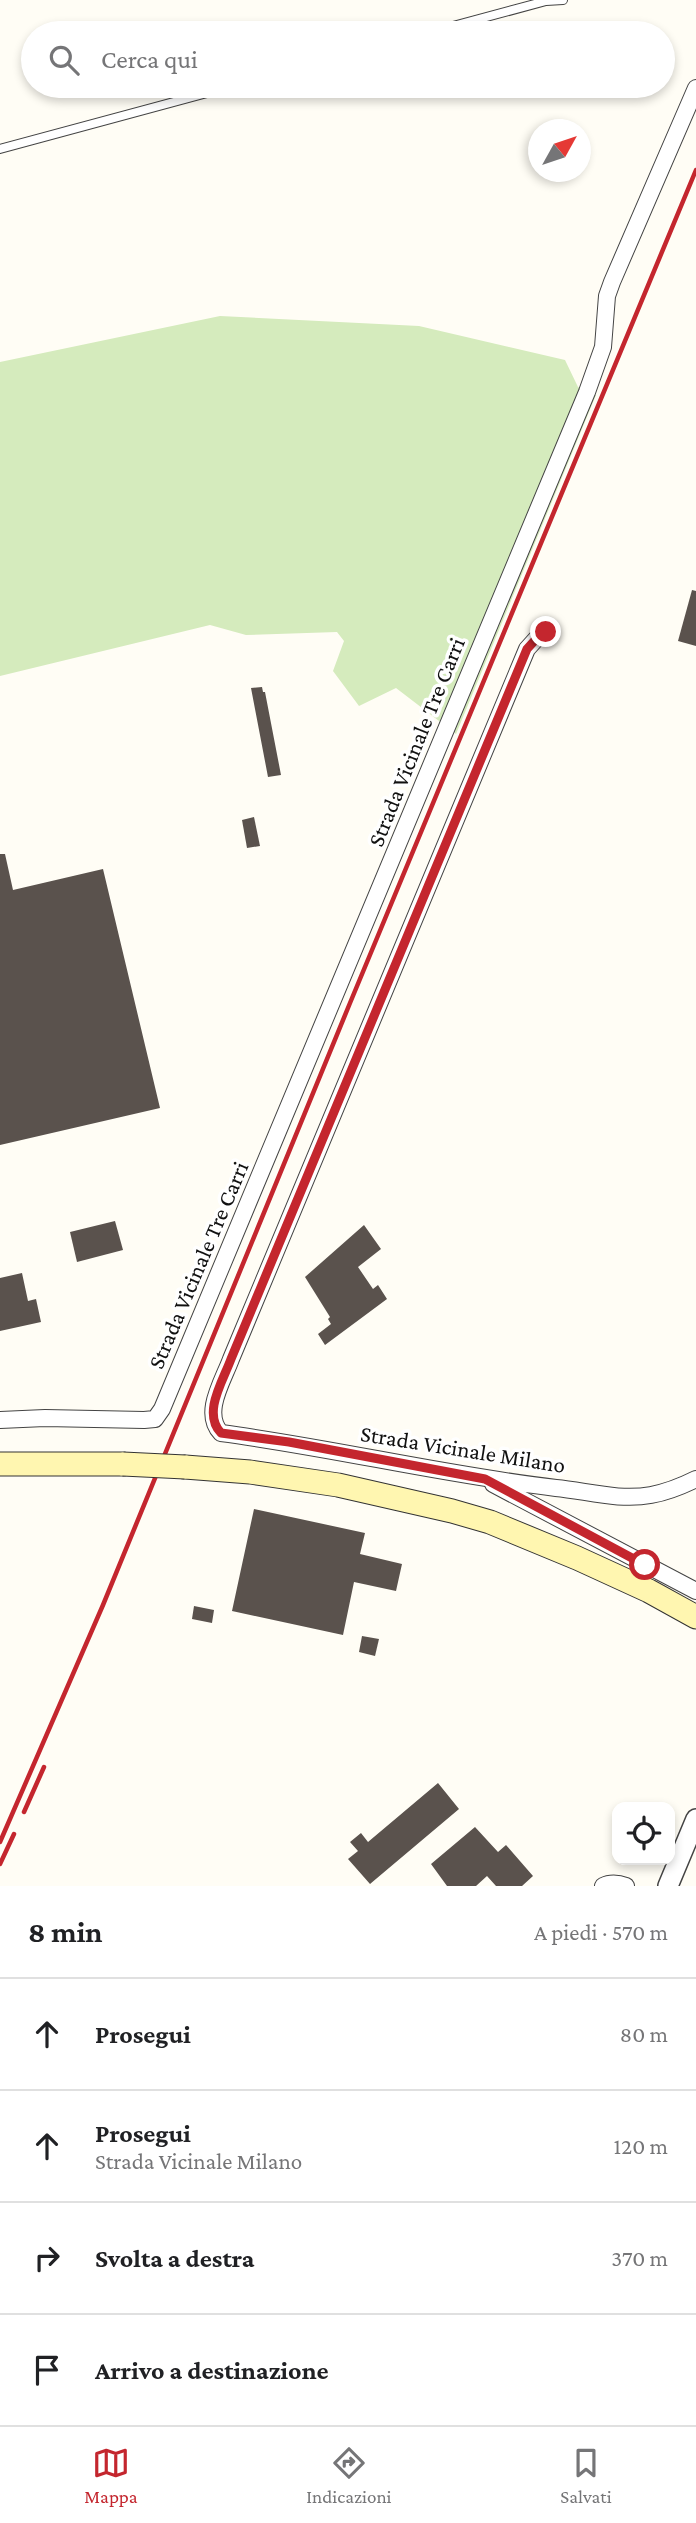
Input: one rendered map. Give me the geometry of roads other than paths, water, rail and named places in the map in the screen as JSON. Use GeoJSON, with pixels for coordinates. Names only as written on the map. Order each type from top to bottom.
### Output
{"type":"FeatureCollection","features":[{"type":"Feature","properties":{"kind":"main road"},"geometry":{"type":"LineString","coordinates":[[0,1464],[122,1464],[250,1472],[403,1498],[491,1522],[616,1576],[696,1617]]}},
{"type":"Feature","properties":{"kind":"main road"},"geometry":{"type":"LineString","coordinates":[[491,1522],[514,1523],[550,1534],[695,1593]]}},
{"type":"Feature","properties":{"kind":"street","name":"Strada Vicinale Tre Carri"},"geometry":{"type":"LineString","coordinates":[[0,1420],[144,1420],[155,1419],[162,1409],[587,392],[603,346],[607,296],[612,282],[696,89]]}},
{"type":"Feature","properties":{"kind":"street","name":"Strada Vicinale Milano"},"geometry":{"type":"LineString","coordinates":[[546,632],[527,649],[222,1382],[212,1418],[221,1433],[289,1442],[485,1479],[622,1497],[650,1496],[696,1479]]}},
{"type":"Feature","properties":{"kind":"street"},"geometry":{"type":"LineString","coordinates":[[485,1479],[695,1593]]}},
{"type":"Feature","properties":{"kind":"street"},"geometry":{"type":"LineString","coordinates":[[668,1886],[696,1819]]}},
{"type":"Feature","properties":{"kind":"street"},"geometry":{"type":"LineString","coordinates":[[681,1853],[696,1837]]}},
{"type":"Feature","properties":{"kind":"street"},"geometry":{"type":"LineString","coordinates":[[604,1886],[608,1883],[619,1883],[625,1886]]}},
{"type":"Feature","properties":{"kind":"lane"},"geometry":{"type":"LineString","coordinates":[[472,21],[546,1],[563,0]]}},
{"type":"Feature","properties":{"kind":"lane"},"geometry":{"type":"LineString","coordinates":[[0,149],[189,98]]}},
{"type":"Feature","properties":{"kind":"railway"},"geometry":{"type":"LineString","coordinates":[[0,1842],[103,1605],[696,170]]}},
{"type":"Feature","properties":{"kind":"railway"},"geometry":{"type":"LineString","coordinates":[[24,1812],[44,1767]]}},
{"type":"Feature","properties":{"kind":"railway"},"geometry":{"type":"LineString","coordinates":[[0,1864],[14,1834]]}}]}
